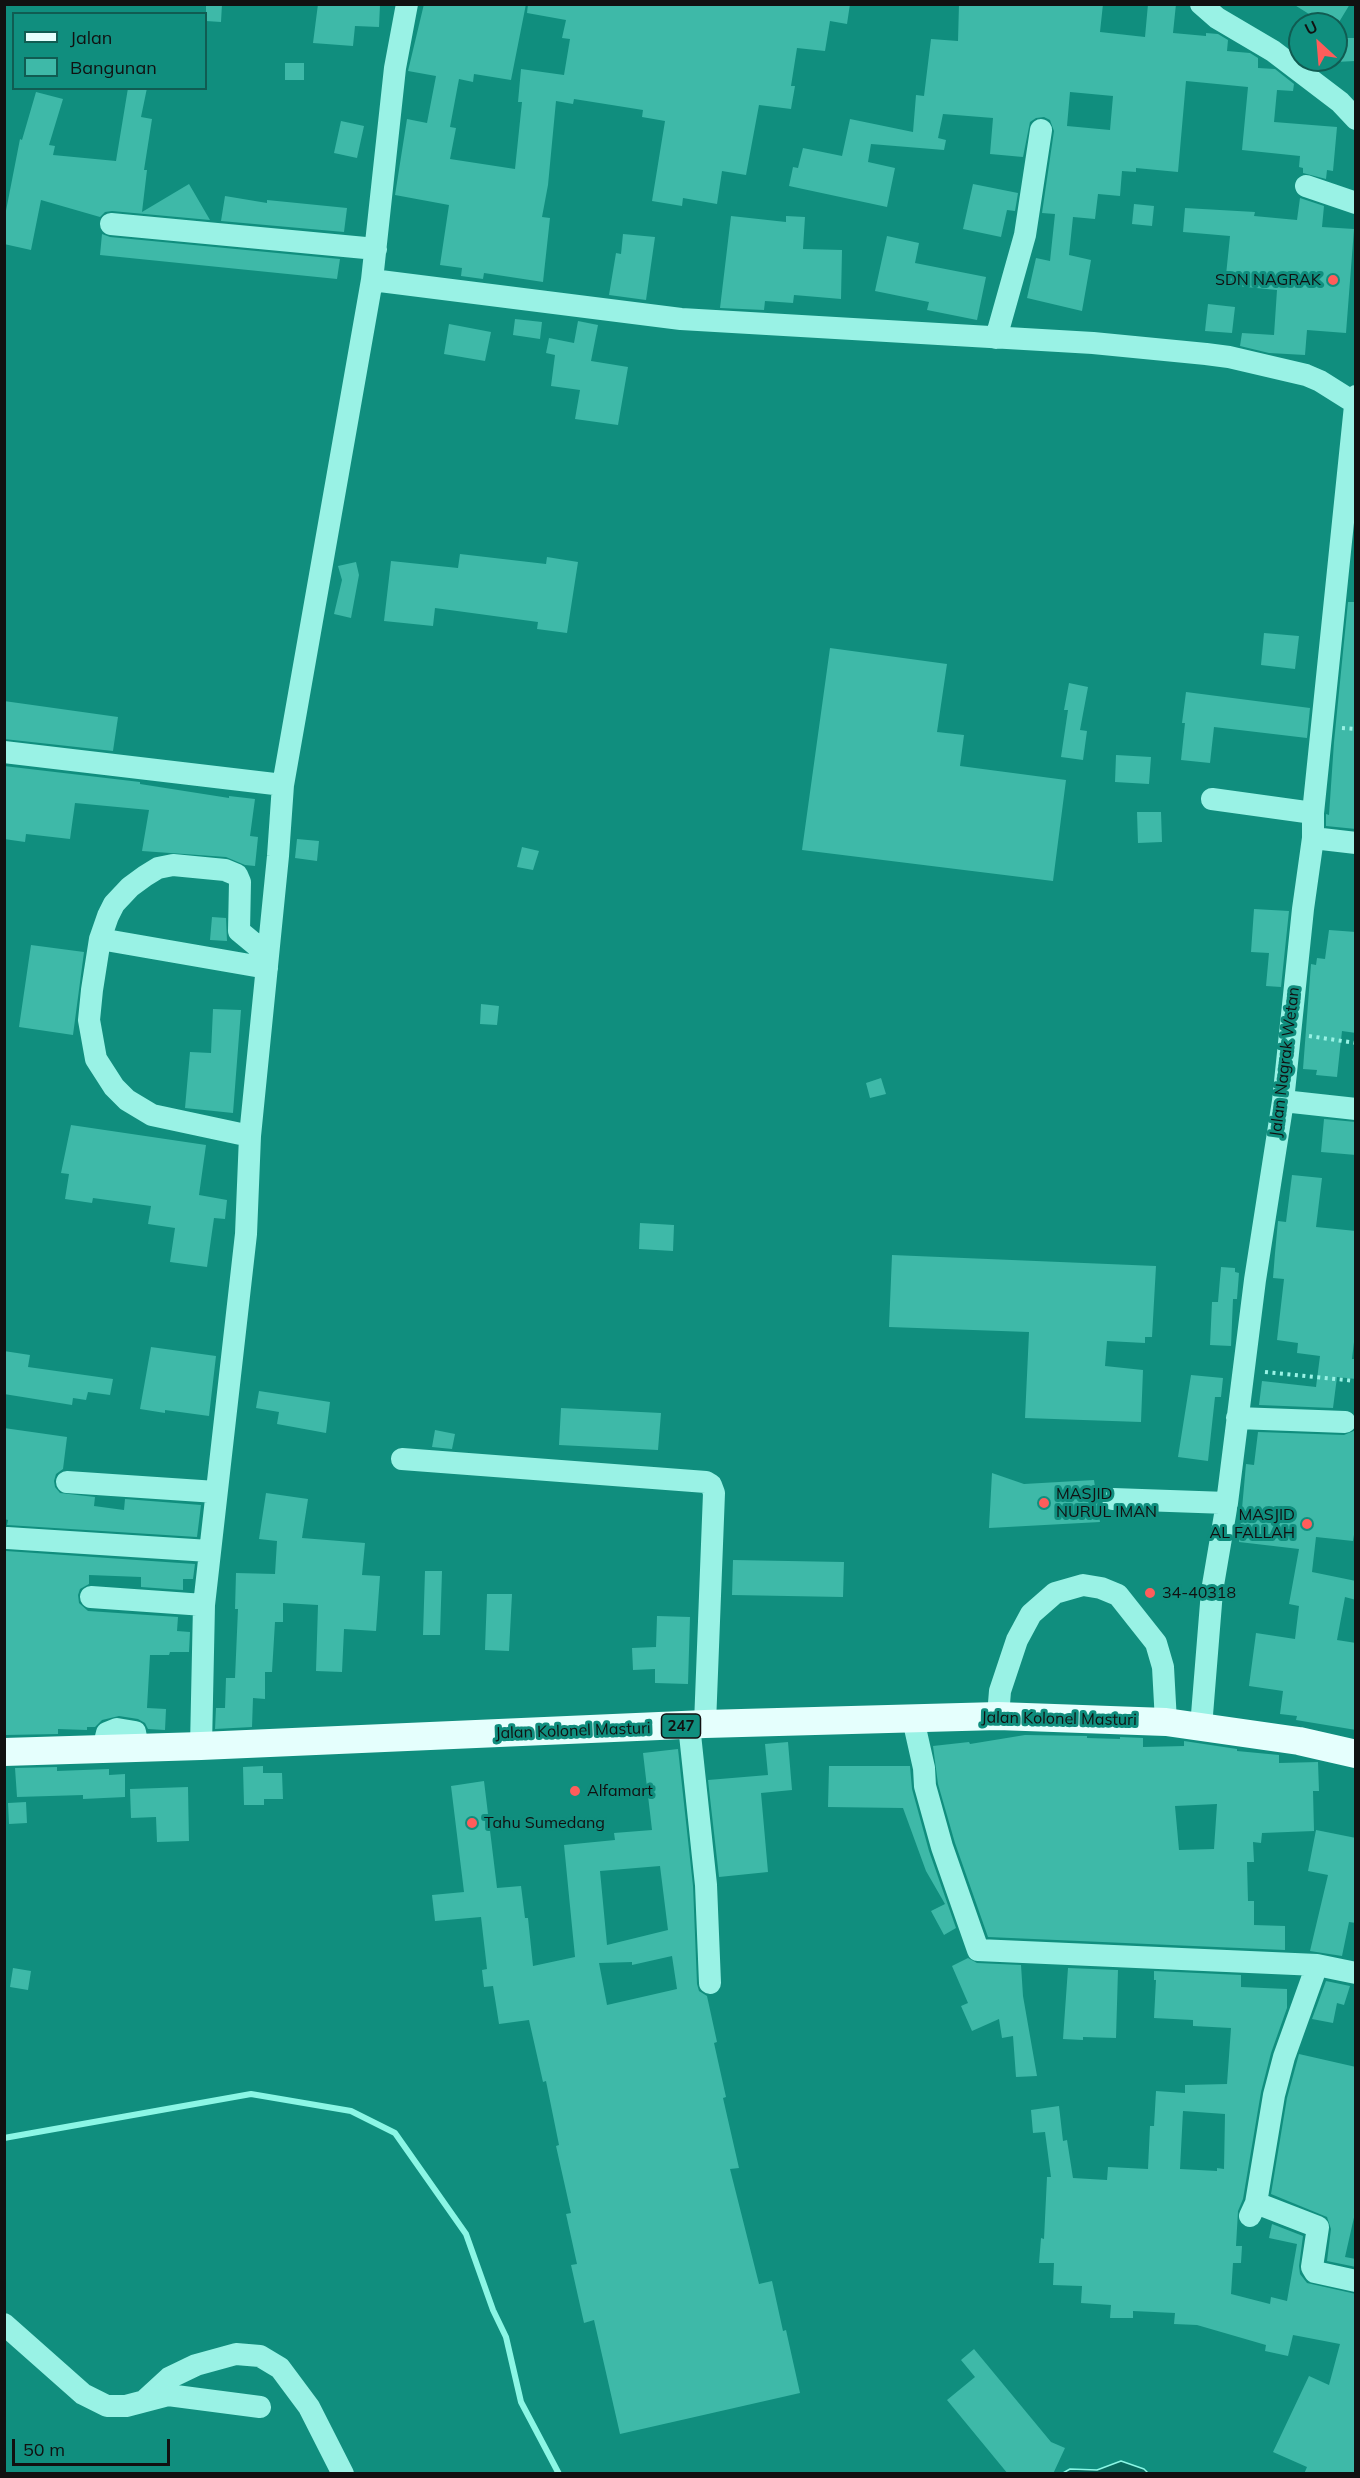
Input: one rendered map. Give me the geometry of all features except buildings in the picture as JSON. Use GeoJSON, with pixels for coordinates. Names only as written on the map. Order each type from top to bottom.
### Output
{"type":"FeatureCollection","features":[{"type":"Feature","properties":{"kind":"main road","name":"Jalan Kolonel Masturi"},"geometry":{"type":"LineString","coordinates":[[4,1752],[201,1746],[697,1724],[998,1716],[1166,1722],[1299,1741],[1356,1754]]}},
{"type":"Feature","properties":{"kind":"street"},"geometry":{"type":"LineString","coordinates":[[201,1746],[204,1605],[246,1234],[250,1136],[283,784],[372,280],[395,68],[407,4]]}},
{"type":"Feature","properties":{"kind":"street"},"geometry":{"type":"LineString","coordinates":[[1201,4],[1217,18],[1273,51],[1340,102],[1356,119]]}},
{"type":"Feature","properties":{"kind":"street"},"geometry":{"type":"LineString","coordinates":[[996,338],[1025,235],[1041,129]]}},
{"type":"Feature","properties":{"kind":"street"},"geometry":{"type":"LineString","coordinates":[[1306,186],[1356,203]]}},
{"type":"Feature","properties":{"kind":"street"},"geometry":{"type":"LineString","coordinates":[[111,224],[376,249]]}},
{"type":"Feature","properties":{"kind":"street"},"geometry":{"type":"LineString","coordinates":[[372,280],[681,319],[808,327],[888,329],[1093,343],[1229,357],[1306,375],[1355,400]]}},
{"type":"Feature","properties":{"kind":"street","name":"Jalan Nagrak Wetan"},"geometry":{"type":"LineString","coordinates":[[1201,1727],[1212,1591],[1227,1503],[1243,1369],[1279,1121],[1284,1101],[1303,909],[1313,838],[1313,813],[1355,400]]}},
{"type":"Feature","properties":{"kind":"street"},"geometry":{"type":"LineString","coordinates":[[4,752],[283,784]]}},
{"type":"Feature","properties":{"kind":"street"},"geometry":{"type":"LineString","coordinates":[[1212,799],[1313,813]]}},
{"type":"Feature","properties":{"kind":"street"},"geometry":{"type":"LineString","coordinates":[[1313,838],[1356,843]]}},
{"type":"Feature","properties":{"kind":"street"},"geometry":{"type":"LineString","coordinates":[[250,1136],[152,1115],[137,1108],[114,1087],[96,1059],[89,1020],[100,939],[108,916],[130,887],[158,868],[173,865],[225,870],[237,875],[240,882],[239,931],[268,962]]}},
{"type":"Feature","properties":{"kind":"street"},"geometry":{"type":"LineString","coordinates":[[100,939],[268,962]]}},
{"type":"Feature","properties":{"kind":"street"},"geometry":{"type":"LineString","coordinates":[[1284,1101],[1356,1109]]}},
{"type":"Feature","properties":{"kind":"street"},"geometry":{"type":"LineString","coordinates":[[1237,1418],[1345,1422]]}},
{"type":"Feature","properties":{"kind":"street"},"geometry":{"type":"LineString","coordinates":[[402,1459],[706,1482],[711,1485],[714,1493],[697,1724],[710,1983]]}},
{"type":"Feature","properties":{"kind":"street"},"geometry":{"type":"LineString","coordinates":[[67,1482],[216,1492]]}},
{"type":"Feature","properties":{"kind":"street"},"geometry":{"type":"LineString","coordinates":[[1113,1499],[1227,1503]]}},
{"type":"Feature","properties":{"kind":"street"},"geometry":{"type":"LineString","coordinates":[[7,1538],[209,1551]]}},
{"type":"Feature","properties":{"kind":"street"},"geometry":{"type":"LineString","coordinates":[[998,1716],[1000,1691],[1017,1640],[1031,1614],[1055,1593],[1083,1585],[1101,1588],[1118,1595],[1156,1643],[1163,1667],[1166,1722]]}},
{"type":"Feature","properties":{"kind":"street"},"geometry":{"type":"LineString","coordinates":[[91,1597],[204,1605]]}},
{"type":"Feature","properties":{"kind":"street"},"geometry":{"type":"LineString","coordinates":[[913,1719],[928,1797],[942,1847],[978,1950],[1317,1965],[1356,1973]]}},
{"type":"Feature","properties":{"kind":"street"},"geometry":{"type":"LineString","coordinates":[[1317,1965],[1284,2057],[1274,2095],[1253,2209],[1318,2227],[1312,2267],[1315,2272],[1356,2281]]}},
{"type":"Feature","properties":{"kind":"street"},"geometry":{"type":"LineString","coordinates":[[4,2324],[83,2394],[107,2406],[126,2406],[168,2396],[260,2407]]}},
{"type":"Feature","properties":{"kind":"street"},"geometry":{"type":"LineString","coordinates":[[145,2400],[169,2378],[196,2365],[236,2354],[260,2356],[280,2368],[309,2407],[343,2474]]}},
{"type":"Feature","properties":{"kind":"path"},"geometry":{"type":"LineString","coordinates":[[1291,1033],[1356,1043]]}},
{"type":"Feature","properties":{"kind":"path"},"geometry":{"type":"LineString","coordinates":[[1243,1369],[1356,1382]]}},
{"type":"Feature","properties":{"kind":"water"},"geometry":{"type":"Polygon","coordinates":[[[1121,2461],[1144,2469],[1148,2473],[1063,2473],[1070,2469],[1097,2470],[1121,2461]]]}},
{"type":"Feature","properties":{"kind":"waterway"},"geometry":{"type":"LineString","coordinates":[[4,2138],[251,2094],[351,2111],[395,2133],[466,2234],[493,2310],[506,2337],[521,2402],[559,2474]]}},
{"type":"Feature","properties":{"kind":"place","name":"SDN NAGRAK"},"geometry":{"type":"Point","coordinates":[1333,280]}},
{"type":"Feature","properties":{"kind":"place","name":"MASJID NURUL IMAN"},"geometry":{"type":"Point","coordinates":[1044,1503]}},
{"type":"Feature","properties":{"kind":"place","name":"MASJID AL FALLAH"},"geometry":{"type":"Point","coordinates":[1307,1524]}},
{"type":"Feature","properties":{"kind":"place","name":"34-40318"},"geometry":{"type":"Point","coordinates":[1150,1593]}},
{"type":"Feature","properties":{"kind":"place","name":"Alfamart"},"geometry":{"type":"Point","coordinates":[575,1791]}},
{"type":"Feature","properties":{"kind":"place","name":"Tahu Sumedang"},"geometry":{"type":"Point","coordinates":[472,1823]}}]}
